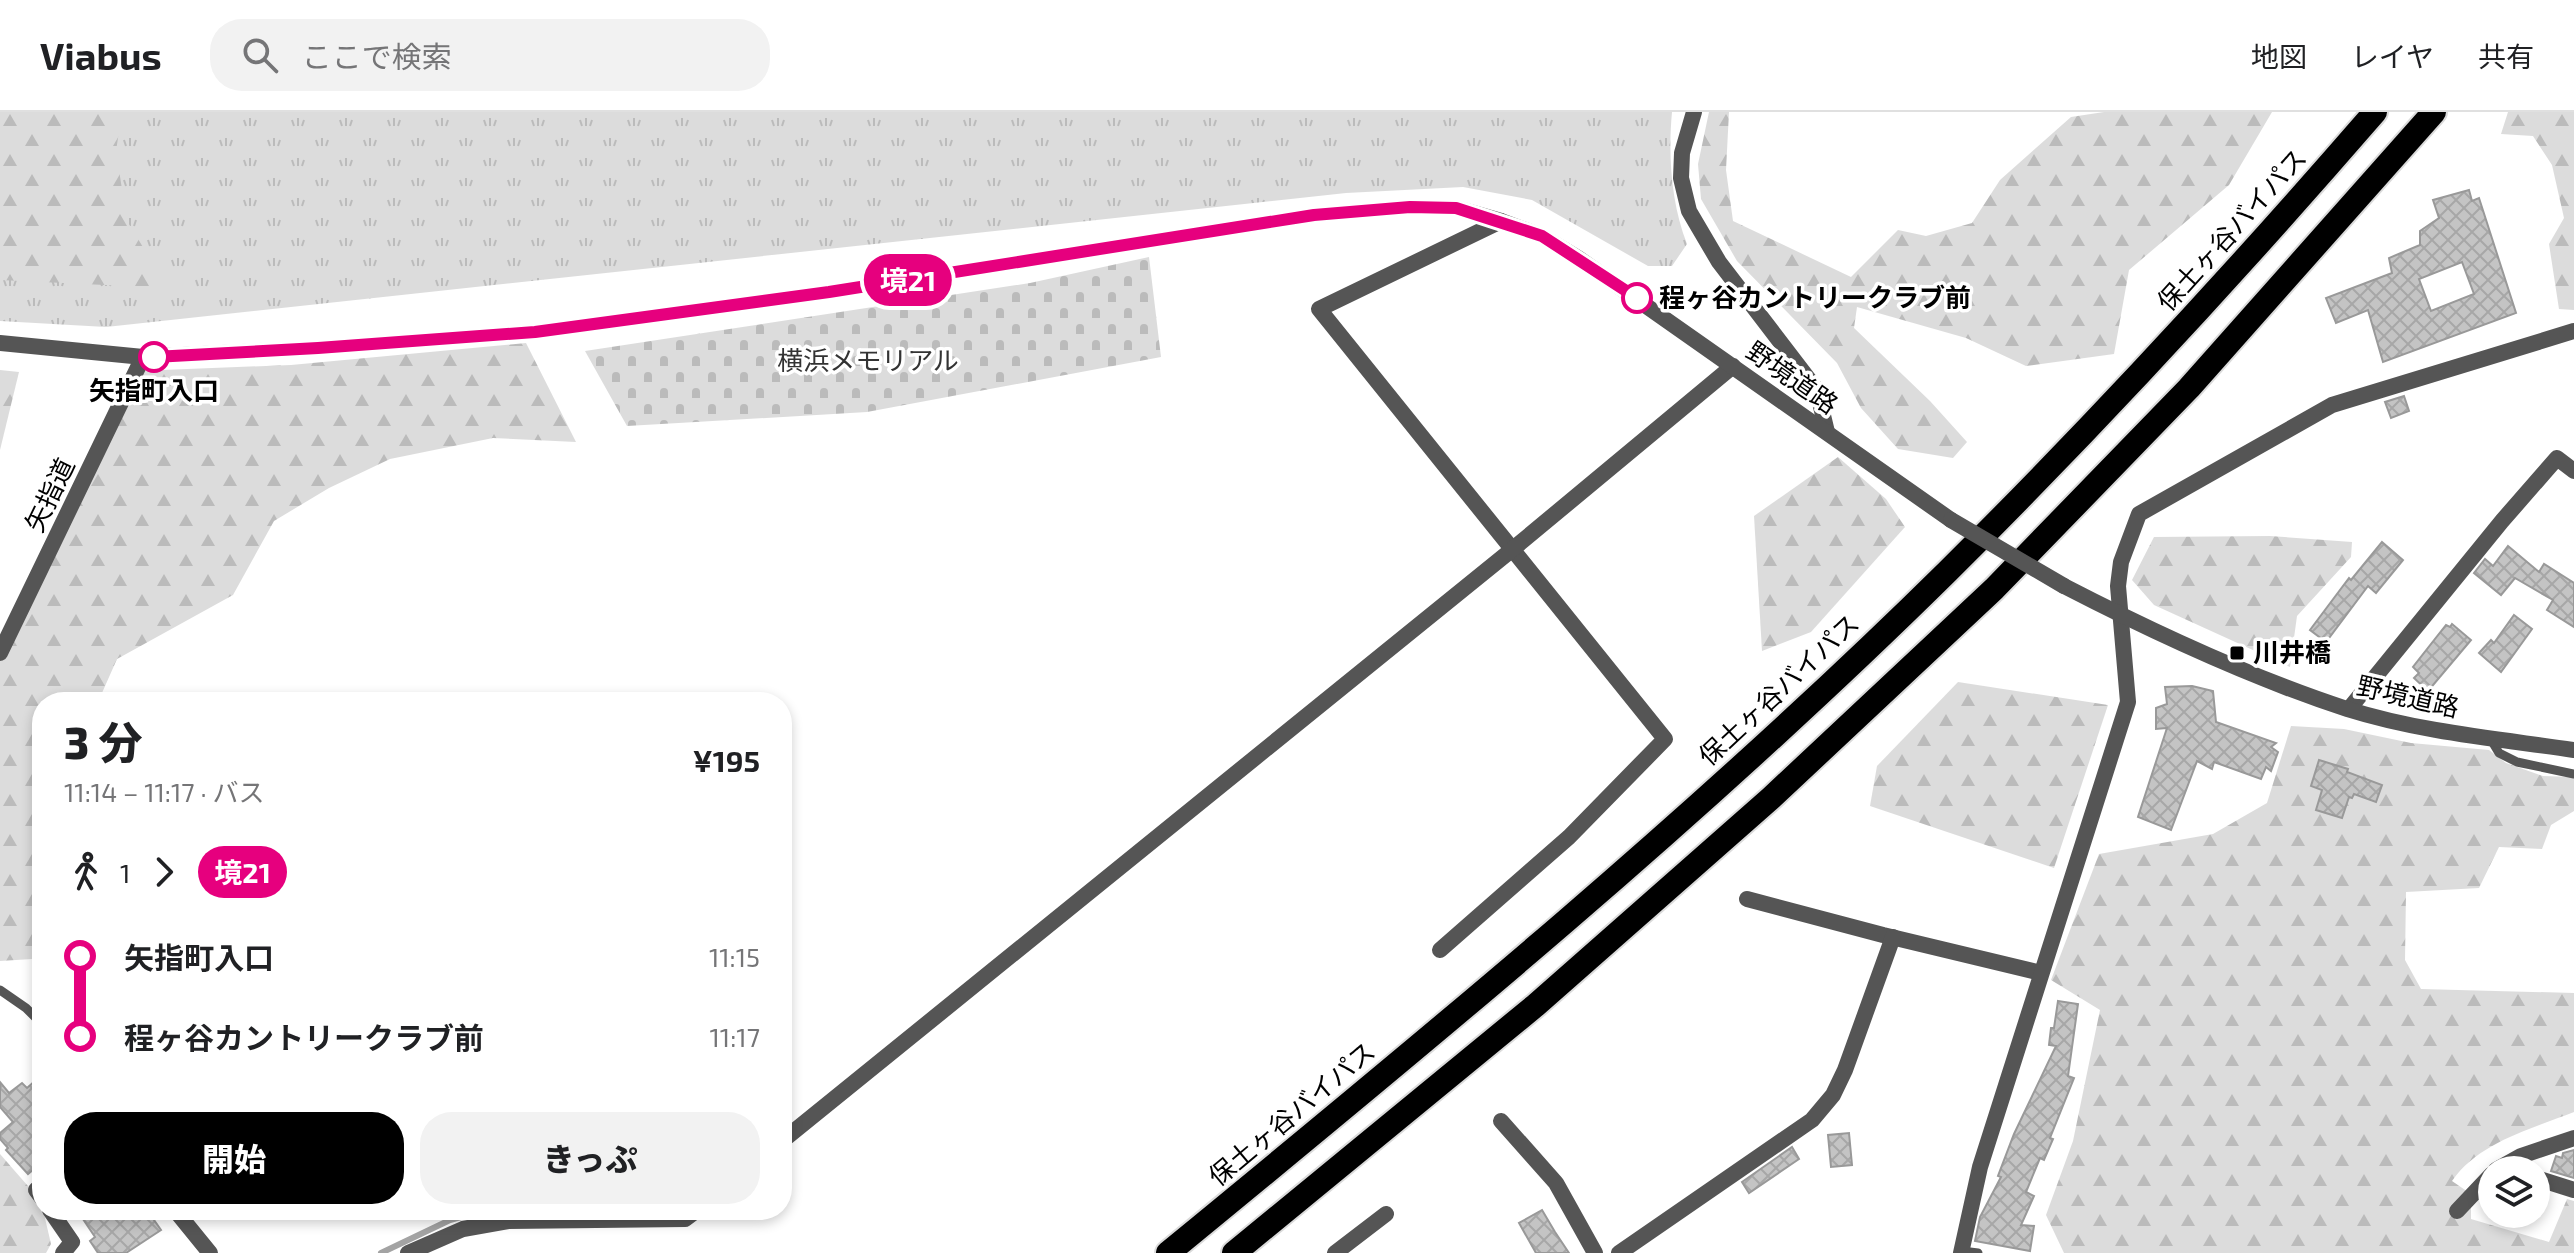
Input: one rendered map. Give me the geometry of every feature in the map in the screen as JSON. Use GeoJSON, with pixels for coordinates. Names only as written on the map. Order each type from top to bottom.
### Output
{"type":"FeatureCollection","features":[{"type":"Feature","properties":{"kind":"highway","name":"保土ヶ谷バイパス"},"geometry":{"type":"LineString","coordinates":[[1168,1253],[1512,967],[1769,740],[1892,624],[1948,571],[2118,396],[2288,212],[2375,112]]}},
{"type":"Feature","properties":{"kind":"highway"},"geometry":{"type":"LineString","coordinates":[[1234,1253],[1536,1005],[1771,798],[1994,589],[2189,388],[2434,112]]}},
{"type":"Feature","properties":{"kind":"street"},"geometry":{"type":"LineString","coordinates":[[1694,112],[1682,153],[1682,192],[1689,211],[1719,262],[1817,390],[1827,432]]}},
{"type":"Feature","properties":{"kind":"street","name":"野境道路"},"geometry":{"type":"LineString","coordinates":[[0,343],[143,357],[535,332],[829,292],[1314,215],[1410,207],[1456,208],[1542,236],[1578,258],[1951,520],[2064,586],[2148,630],[2349,709],[2450,732],[2574,750]]}},
{"type":"Feature","properties":{"kind":"street"},"geometry":{"type":"LineString","coordinates":[[1440,950],[1569,837],[1665,739],[1319,309],[1501,221]]}},
{"type":"Feature","properties":{"kind":"street"},"geometry":{"type":"LineString","coordinates":[[1967,1252],[1980,1167],[2128,702],[2118,586],[2121,562],[2139,514],[2332,405],[2574,331]]}},
{"type":"Feature","properties":{"kind":"street","name":"矢指道"},"geometry":{"type":"LineString","coordinates":[[0,653],[143,357]]}},
{"type":"Feature","properties":{"kind":"street"},"geometry":{"type":"LineString","coordinates":[[792,1133],[1514,548],[1733,366]]}},
{"type":"Feature","properties":{"kind":"street"},"geometry":{"type":"LineString","coordinates":[[2349,709],[2557,458],[2574,471]]}},
{"type":"Feature","properties":{"kind":"street"},"geometry":{"type":"LineString","coordinates":[[1747,899],[2041,973]]}},
{"type":"Feature","properties":{"kind":"street"},"geometry":{"type":"LineString","coordinates":[[1619,1253],[1812,1120],[1833,1095],[1845,1070],[1893,937]]}},
{"type":"Feature","properties":{"kind":"street"},"geometry":{"type":"LineString","coordinates":[[1501,1121],[1556,1183],[1595,1253]]}},
{"type":"Feature","properties":{"kind":"street"},"geometry":{"type":"LineString","coordinates":[[2532,1156],[2574,1138]]}},
{"type":"Feature","properties":{"kind":"street"},"geometry":{"type":"LineString","coordinates":[[2550,1182],[2574,1190]]}},
{"type":"Feature","properties":{"kind":"street"},"geometry":{"type":"LineString","coordinates":[[2457,1211],[2478,1191]]}},
{"type":"Feature","properties":{"kind":"street"},"geometry":{"type":"LineString","coordinates":[[1335,1253],[1386,1214]]}},
{"type":"Feature","properties":{"kind":"street"},"geometry":{"type":"LineString","coordinates":[[57,1220],[72,1242],[63,1253]]}},
{"type":"Feature","properties":{"kind":"street"},"geometry":{"type":"LineString","coordinates":[[183,1220],[210,1253]]}},
{"type":"Feature","properties":{"kind":"street"},"geometry":{"type":"LineString","coordinates":[[408,1253],[463,1229],[530,1220]]}},
{"type":"Feature","properties":{"kind":"lane"},"geometry":{"type":"LineString","coordinates":[[2490,738],[2499,753],[2517,762],[2574,774]]}},
{"type":"Feature","properties":{"kind":"lane"},"geometry":{"type":"LineString","coordinates":[[0,990],[32,1014]]}},
{"type":"Feature","properties":{"kind":"green space"},"geometry":{"type":"Polygon","coordinates":[[[0,112],[1672,112],[1672,179],[1677,212],[1687,244],[1672,266],[1648,266],[1532,200],[1463,187],[1346,193],[106,327],[0,321],[0,112]]]}},
{"type":"Feature","properties":{"kind":"green space"},"geometry":{"type":"Polygon","coordinates":[[[0,112],[122,112],[116,151],[127,221],[168,288],[0,280],[0,112]]]}},
{"type":"Feature","properties":{"kind":"green space"},"geometry":{"type":"Polygon","coordinates":[[[1709,112],[1729,112],[1726,170],[1733,221],[1851,277],[1898,230],[1926,236],[1972,223],[2000,180],[2071,117],[2104,112],[2272,112],[2229,185],[2129,270],[2114,354],[2026,366],[1966,338],[1857,307],[1854,328],[1930,401],[1967,442],[1953,458],[1898,449],[1861,408],[1837,363],[1737,261],[1701,199],[1698,164],[1709,112]]]}},
{"type":"Feature","properties":{"kind":"green space"},"geometry":{"type":"Polygon","coordinates":[[[2508,112],[2574,112],[2574,310],[2559,309],[2549,244],[2564,218],[2552,165],[2533,136],[2501,134],[2508,112]]]}},
{"type":"Feature","properties":{"kind":"green space","name":"横浜メモリアル"},"geometry":{"type":"Polygon","coordinates":[[[1149,257],[1161,357],[867,412],[627,426],[585,351],[1030,283],[1149,257]]]}},
{"type":"Feature","properties":{"kind":"green space"},"geometry":{"type":"Polygon","coordinates":[[[526,343],[576,442],[493,438],[390,459],[329,488],[274,521],[233,595],[117,659],[102,692],[32,692],[32,959],[0,961],[0,653],[137,371],[291,365],[526,343]]]}},
{"type":"Feature","properties":{"kind":"green space"},"geometry":{"type":"Polygon","coordinates":[[[0,370],[19,372],[0,450],[0,370]]]}},
{"type":"Feature","properties":{"kind":"green space"},"geometry":{"type":"Polygon","coordinates":[[[1838,457],[1886,499],[1905,527],[1811,632],[1762,651],[1754,516],[1838,457]]]}},
{"type":"Feature","properties":{"kind":"green space"},"geometry":{"type":"Polygon","coordinates":[[[2270,536],[2352,542],[2351,557],[2297,616],[2290,667],[2154,605],[2132,580],[2154,537],[2270,536]]]}},
{"type":"Feature","properties":{"kind":"green space"},"geometry":{"type":"Polygon","coordinates":[[[1958,682],[2108,705],[2054,868],[1870,806],[1877,766],[1958,682]]]}},
{"type":"Feature","properties":{"kind":"green space"},"geometry":{"type":"Polygon","coordinates":[[[2291,726],[2344,729],[2411,743],[2489,750],[2506,763],[2543,776],[2574,777],[2574,811],[2551,825],[2542,849],[2499,847],[2479,888],[2406,892],[2405,960],[2421,989],[2574,993],[2574,1112],[2491,1147],[2476,1156],[2452,1181],[2471,1194],[2471,1219],[2478,1221],[2478,1228],[2502,1228],[2549,1242],[2567,1199],[2574,1201],[2574,1253],[2064,1253],[2046,1215],[2073,1141],[2100,1010],[2051,980],[2099,854],[2213,834],[2267,803],[2291,726]]]}},
{"type":"Feature","properties":{"kind":"green space"},"geometry":{"type":"Polygon","coordinates":[[[0,1154],[32,1191],[32,1220],[45,1220],[51,1244],[46,1253],[0,1253],[0,1154]]]}},
{"type":"Feature","properties":{"kind":"building"},"geometry":{"type":"Polygon","coordinates":[[[2469,190],[2472,201],[2479,198],[2516,313],[2383,362],[2368,310],[2336,323],[2326,298],[2392,273],[2389,258],[2420,245],[2420,231],[2439,218],[2433,200],[2469,190]],[[2462,262],[2419,279],[2431,311],[2474,294],[2462,262]]]}},
{"type":"Feature","properties":{"kind":"building"},"geometry":{"type":"Polygon","coordinates":[[[2404,396],[2409,411],[2391,418],[2385,402],[2404,396]]]}},
{"type":"Feature","properties":{"kind":"building"},"geometry":{"type":"Polygon","coordinates":[[[2382,542],[2403,560],[2376,593],[2368,586],[2326,642],[2310,630],[2349,578],[2351,580],[2382,542]]]}},
{"type":"Feature","properties":{"kind":"building"},"geometry":{"type":"Polygon","coordinates":[[[2508,546],[2539,572],[2544,564],[2574,583],[2574,627],[2547,610],[2553,600],[2515,578],[2501,595],[2474,573],[2485,559],[2493,566],[2508,546]]]}},
{"type":"Feature","properties":{"kind":"building"},"geometry":{"type":"Polygon","coordinates":[[[2514,615],[2532,629],[2501,672],[2479,653],[2491,640],[2494,643],[2514,615]]]}},
{"type":"Feature","properties":{"kind":"building"},"geometry":{"type":"Polygon","coordinates":[[[2452,624],[2471,640],[2428,691],[2414,678],[2419,673],[2413,667],[2446,625],[2450,627],[2452,624]]]}},
{"type":"Feature","properties":{"kind":"building"},"geometry":{"type":"Polygon","coordinates":[[[2192,686],[2213,691],[2216,722],[2276,743],[2271,747],[2278,752],[2271,771],[2266,767],[2261,779],[2214,762],[2212,769],[2197,761],[2171,830],[2138,817],[2167,728],[2156,729],[2156,708],[2167,704],[2165,687],[2192,686]]]}},
{"type":"Feature","properties":{"kind":"building"},"geometry":{"type":"Polygon","coordinates":[[[2319,760],[2382,785],[2376,802],[2354,794],[2352,798],[2349,797],[2342,818],[2316,810],[2322,790],[2311,786],[2319,760]]]}},
{"type":"Feature","properties":{"kind":"building"},"geometry":{"type":"Polygon","coordinates":[[[2058,1001],[2078,1004],[2068,1076],[2074,1078],[2050,1138],[2053,1139],[2044,1160],[2040,1158],[2026,1192],[2034,1196],[2021,1225],[2034,1226],[2030,1251],[1975,1241],[1980,1217],[2001,1177],[1998,1176],[2014,1134],[2056,1046],[2049,1045],[2058,1001]]]}},
{"type":"Feature","properties":{"kind":"building"},"geometry":{"type":"Polygon","coordinates":[[[0,1082],[9,1093],[22,1083],[27,1088],[32,1084],[32,1171],[28,1174],[0,1139],[0,1133],[13,1122],[0,1107],[0,1082]]]}},
{"type":"Feature","properties":{"kind":"building"},"geometry":{"type":"Polygon","coordinates":[[[1849,1133],[1852,1165],[1831,1167],[1828,1135],[1849,1133]]]}},
{"type":"Feature","properties":{"kind":"building"},"geometry":{"type":"Polygon","coordinates":[[[1792,1147],[1799,1159],[1749,1193],[1742,1182],[1792,1147]]]}},
{"type":"Feature","properties":{"kind":"building"},"geometry":{"type":"Polygon","coordinates":[[[2574,1150],[2574,1178],[2551,1171],[2556,1156],[2562,1158],[2563,1153],[2574,1150]]]}},
{"type":"Feature","properties":{"kind":"building"},"geometry":{"type":"Polygon","coordinates":[[[1542,1210],[1569,1253],[1536,1253],[1519,1223],[1542,1210]]]}},
{"type":"Feature","properties":{"kind":"building"},"geometry":{"type":"Polygon","coordinates":[[[84,1220],[154,1220],[161,1230],[126,1253],[98,1253],[90,1241],[95,1237],[84,1220]]]}},
{"type":"Feature","properties":{"kind":"waterway"},"geometry":{"type":"LineString","coordinates":[[381,1253],[450,1220]]}},
{"type":"Feature","properties":{"kind":"bus line","name":"境21"},"geometry":{"type":"LineString","coordinates":[[154,357],[535,332],[829,292],[1314,215],[1410,207],[1456,208],[1542,236],[1637,298]]}},
{"type":"Feature","properties":{"kind":"place","name":"程ヶ谷カントリークラブ前"},"geometry":{"type":"Point","coordinates":[1637,298]}},
{"type":"Feature","properties":{"kind":"place","name":"矢指町入口"},"geometry":{"type":"Point","coordinates":[154,357]}},
{"type":"Feature","properties":{"kind":"place","name":"川井橋"},"geometry":{"type":"Point","coordinates":[2237,653]}}]}
